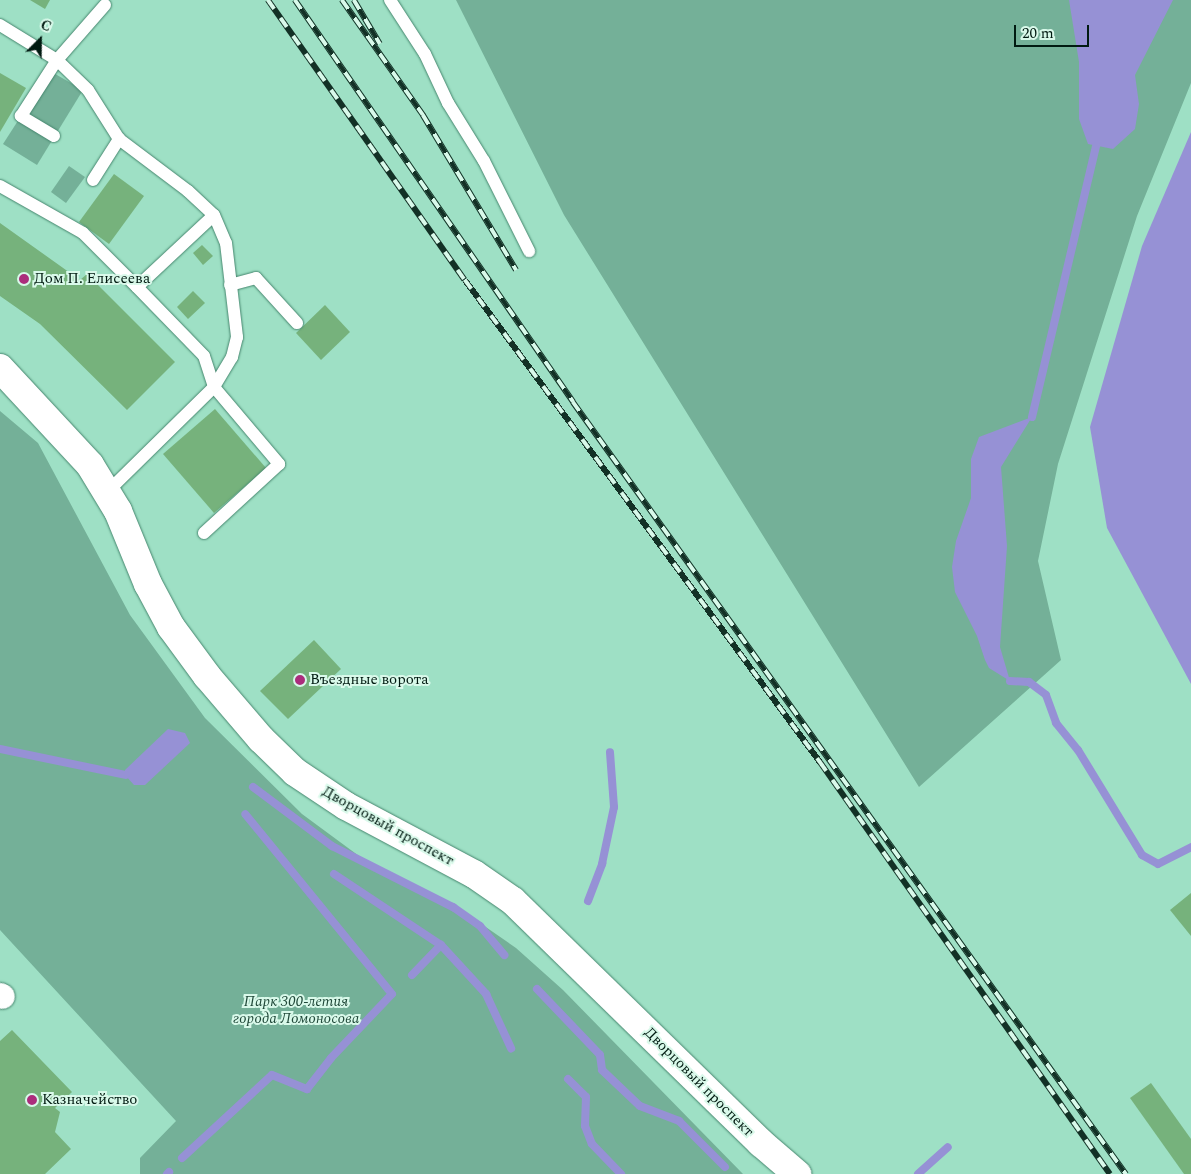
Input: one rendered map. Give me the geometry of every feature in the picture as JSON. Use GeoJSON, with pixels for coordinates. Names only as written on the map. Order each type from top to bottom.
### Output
{"type":"FeatureCollection","features":[{"type":"Feature","properties":{"kind":"main road","name":"Дворцовый проспект"},"geometry":{"type":"LineString","coordinates":[[0,368],[90,464],[108,491],[148,584],[172,627],[207,676],[260,739],[295,772],[346,806],[474,874],[513,901],[761,1144],[798,1174]]}},
{"type":"Feature","properties":{"kind":"main road","name":"Дворцовый проспект"},"geometry":{"type":"LineString","coordinates":[[761,1144],[781,1174]]}},
{"type":"Feature","properties":{"kind":"lane"},"geometry":{"type":"LineString","coordinates":[[390,0],[425,54],[448,103],[484,161],[529,251]]}},
{"type":"Feature","properties":{"kind":"lane"},"geometry":{"type":"LineString","coordinates":[[54,136],[21,116],[56,60],[105,5]]}},
{"type":"Feature","properties":{"kind":"lane"},"geometry":{"type":"LineString","coordinates":[[0,25],[56,60],[88,90],[118,139],[188,191],[214,215],[226,243],[236,337],[232,357],[214,387],[108,491]]}},
{"type":"Feature","properties":{"kind":"lane"},"geometry":{"type":"LineString","coordinates":[[93,180],[118,139]]}},
{"type":"Feature","properties":{"kind":"lane"},"geometry":{"type":"LineString","coordinates":[[0,186],[83,233],[204,356],[214,387],[279,464],[204,533]]}},
{"type":"Feature","properties":{"kind":"lane"},"geometry":{"type":"LineString","coordinates":[[137,287],[214,215]]}},
{"type":"Feature","properties":{"kind":"lane"},"geometry":{"type":"LineString","coordinates":[[230,285],[256,278],[297,323]]}},
{"type":"Feature","properties":{"kind":"green space"},"geometry":{"type":"Polygon","coordinates":[[[456,0],[1191,0],[1191,83],[1137,216],[1058,464],[1038,561],[1061,660],[919,787],[564,215],[456,0]]]}},
{"type":"Feature","properties":{"kind":"green space"},"geometry":{"type":"Polygon","coordinates":[[[50,71],[83,90],[37,165],[3,144],[50,71]]]}},
{"type":"Feature","properties":{"kind":"green space"},"geometry":{"type":"Polygon","coordinates":[[[69,166],[85,177],[66,203],[51,192],[69,166]]]}},
{"type":"Feature","properties":{"kind":"green space","name":"Парк 300-летия города Ломоносова"},"geometry":{"type":"Polygon","coordinates":[[[0,411],[38,443],[130,615],[205,718],[302,814],[359,856],[464,912],[516,948],[563,990],[743,1174],[140,1174],[140,1158],[176,1121],[0,930],[0,411]]]}},
{"type":"Feature","properties":{"kind":"shaded area"},"geometry":{"type":"Polygon","coordinates":[[[1069,0],[1173,0],[1135,75],[1139,104],[1135,129],[1113,149],[1088,144],[1079,119],[1079,62],[1069,0]]]}},
{"type":"Feature","properties":{"kind":"shaded area"},"geometry":{"type":"Polygon","coordinates":[[[1191,132],[1191,684],[1107,528],[1090,427],[1142,246],[1191,132]]]}},
{"type":"Feature","properties":{"kind":"shaded area"},"geometry":{"type":"Polygon","coordinates":[[[1032,417],[1001,467],[1007,546],[1000,647],[1010,681],[989,668],[977,636],[955,592],[952,567],[956,541],[971,498],[971,459],[979,437],[1032,417]]]}},
{"type":"Feature","properties":{"kind":"shaded area"},"geometry":{"type":"Polygon","coordinates":[[[168,729],[185,733],[190,743],[145,785],[134,785],[125,775],[125,770],[168,729]]]}},
{"type":"Feature","properties":{"kind":"building"},"geometry":{"type":"Polygon","coordinates":[[[30,0],[50,0],[45,9],[30,0]]]}},
{"type":"Feature","properties":{"kind":"building"},"geometry":{"type":"Polygon","coordinates":[[[0,73],[26,88],[0,132],[0,73]]]}},
{"type":"Feature","properties":{"kind":"building"},"geometry":{"type":"Polygon","coordinates":[[[114,174],[144,196],[109,244],[79,222],[114,174]]]}},
{"type":"Feature","properties":{"kind":"building"},"geometry":{"type":"Polygon","coordinates":[[[0,223],[80,280],[87,274],[175,362],[127,410],[40,324],[0,296],[0,223]]]}},
{"type":"Feature","properties":{"kind":"building"},"geometry":{"type":"Polygon","coordinates":[[[202,245],[213,256],[203,265],[193,253],[202,245]]]}},
{"type":"Feature","properties":{"kind":"building"},"geometry":{"type":"Polygon","coordinates":[[[193,291],[205,303],[188,319],[177,307],[193,291]]]}},
{"type":"Feature","properties":{"kind":"building"},"geometry":{"type":"Polygon","coordinates":[[[325,305],[350,332],[321,360],[296,333],[325,305]]]}},
{"type":"Feature","properties":{"kind":"building"},"geometry":{"type":"Polygon","coordinates":[[[215,409],[266,468],[214,513],[163,454],[215,409]]]}},
{"type":"Feature","properties":{"kind":"building","name":"Въездные ворота"},"geometry":{"type":"Polygon","coordinates":[[[314,640],[341,669],[288,719],[260,691],[314,640]]]}},
{"type":"Feature","properties":{"kind":"building"},"geometry":{"type":"Polygon","coordinates":[[[1191,893],[1191,936],[1170,910],[1191,893]]]}},
{"type":"Feature","properties":{"kind":"building","name":"Казначейство"},"geometry":{"type":"Polygon","coordinates":[[[12,1030],[72,1092],[55,1108],[60,1112],[55,1132],[71,1149],[45,1174],[0,1174],[0,1041],[12,1030]]]}},
{"type":"Feature","properties":{"kind":"building"},"geometry":{"type":"Polygon","coordinates":[[[1151,1083],[1191,1139],[1191,1174],[1184,1174],[1130,1098],[1151,1083]]]}},
{"type":"Feature","properties":{"kind":"waterway"},"geometry":{"type":"LineString","coordinates":[[1032,417],[1096,146]]}},
{"type":"Feature","properties":{"kind":"waterway"},"geometry":{"type":"LineString","coordinates":[[1010,681],[1029,682],[1046,695],[1056,723],[1078,750],[1142,855],[1158,864],[1191,847]]}},
{"type":"Feature","properties":{"kind":"waterway"},"geometry":{"type":"LineString","coordinates":[[0,749],[125,775]]}},
{"type":"Feature","properties":{"kind":"waterway"},"geometry":{"type":"LineString","coordinates":[[588,901],[602,864],[614,807],[610,752]]}},
{"type":"Feature","properties":{"kind":"waterway"},"geometry":{"type":"LineString","coordinates":[[253,787],[332,846],[453,907],[480,926],[504,955]]}},
{"type":"Feature","properties":{"kind":"waterway"},"geometry":{"type":"LineString","coordinates":[[182,1158],[272,1075],[307,1089],[331,1058],[392,994],[245,814]]}},
{"type":"Feature","properties":{"kind":"waterway"},"geometry":{"type":"LineString","coordinates":[[334,874],[441,945],[486,994],[511,1048]]}},
{"type":"Feature","properties":{"kind":"waterway"},"geometry":{"type":"LineString","coordinates":[[412,975],[441,945]]}},
{"type":"Feature","properties":{"kind":"waterway"},"geometry":{"type":"LineString","coordinates":[[537,989],[600,1055],[602,1070],[640,1106],[679,1121],[725,1167]]}},
{"type":"Feature","properties":{"kind":"waterway"},"geometry":{"type":"LineString","coordinates":[[568,1079],[586,1097],[585,1126],[592,1144],[621,1174]]}},
{"type":"Feature","properties":{"kind":"waterway"},"geometry":{"type":"LineString","coordinates":[[918,1174],[948,1147]]}},
{"type":"Feature","properties":{"kind":"railway"},"geometry":{"type":"LineString","coordinates":[[268,0],[465,280],[820,762],[1110,1174]]}},
{"type":"Feature","properties":{"kind":"railway"},"geometry":{"type":"LineString","coordinates":[[295,0],[573,402],[1126,1174]]}},
{"type":"Feature","properties":{"kind":"railway"},"geometry":{"type":"LineString","coordinates":[[342,0],[423,115],[516,270]]}},
{"type":"Feature","properties":{"kind":"railway"},"geometry":{"type":"LineString","coordinates":[[354,0],[380,44]]}},
{"type":"Feature","properties":{"kind":"place","name":"Дом П. Елисеева"},"geometry":{"type":"Point","coordinates":[24,279]}},
{"type":"Feature","properties":{"kind":"place","name":"Въездные ворота"},"geometry":{"type":"Point","coordinates":[300,680]}},
{"type":"Feature","properties":{"kind":"place","name":"Казначейство"},"geometry":{"type":"Point","coordinates":[32,1100]}}]}
